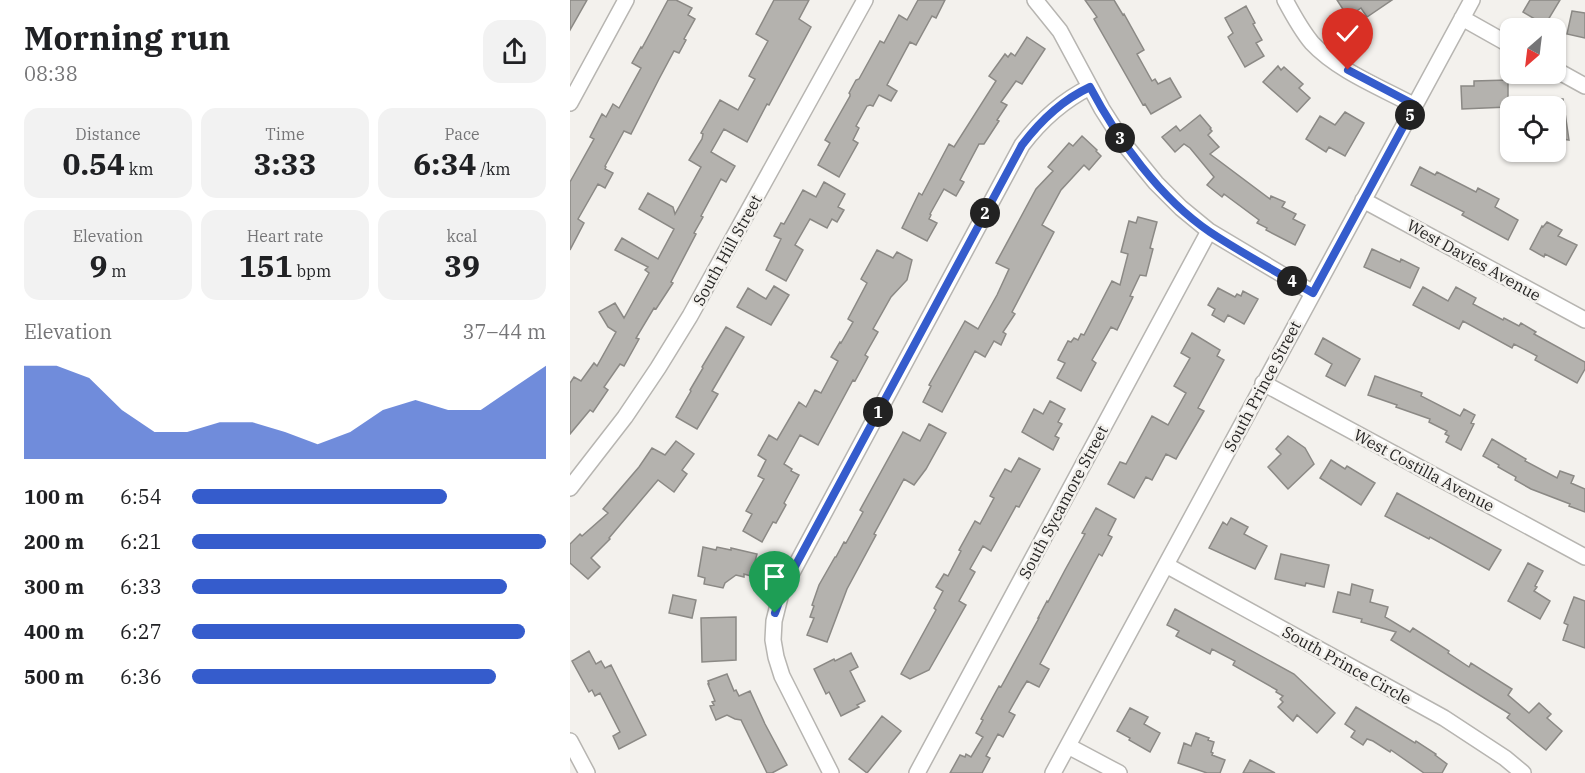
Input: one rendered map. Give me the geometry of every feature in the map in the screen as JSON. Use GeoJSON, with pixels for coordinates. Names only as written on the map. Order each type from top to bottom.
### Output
{"type":"FeatureCollection","features":[{"type":"Feature","properties":{"kind":"street"},"geometry":{"type":"LineString","coordinates":[[570,103],[626,0]]}},
{"type":"Feature","properties":{"kind":"street","name":"South Hill Street"},"geometry":{"type":"LineString","coordinates":[[570,488],[625,417],[664,360],[865,0]]}},
{"type":"Feature","properties":{"kind":"street"},"geometry":{"type":"LineString","coordinates":[[1035,0],[1060,31],[1102,109],[1125,145],[1156,183],[1209,231],[1313,293]]}},
{"type":"Feature","properties":{"kind":"street"},"geometry":{"type":"LineString","coordinates":[[1285,0],[1300,27],[1313,44],[1329,57],[1348,70],[1415,105]]}},
{"type":"Feature","properties":{"kind":"street","name":"South Prince Street"},"geometry":{"type":"LineString","coordinates":[[1053,773],[1472,0]]}},
{"type":"Feature","properties":{"kind":"street"},"geometry":{"type":"LineString","coordinates":[[1462,18],[1500,39]]}},
{"type":"Feature","properties":{"kind":"street"},"geometry":{"type":"LineString","coordinates":[[1566,76],[1585,86]]}},
{"type":"Feature","properties":{"kind":"street"},"geometry":{"type":"LineString","coordinates":[[831,773],[782,676],[776,657],[773,640],[774,621],[781,593],[1022,145],[1052,111],[1090,87]]}},
{"type":"Feature","properties":{"kind":"street","name":"West Davies Avenue"},"geometry":{"type":"LineString","coordinates":[[1363,200],[1585,320]]}},
{"type":"Feature","properties":{"kind":"street","name":"South Sycamore Street"},"geometry":{"type":"LineString","coordinates":[[917,773],[1209,231]]}},
{"type":"Feature","properties":{"kind":"street","name":"West Costilla Avenue"},"geometry":{"type":"LineString","coordinates":[[1263,383],[1585,557]]}},
{"type":"Feature","properties":{"kind":"street","name":"South Prince Circle"},"geometry":{"type":"LineString","coordinates":[[1166,565],[1444,718],[1505,758],[1523,773]]}},
{"type":"Feature","properties":{"kind":"street"},"geometry":{"type":"LineString","coordinates":[[570,741],[587,773]]}},
{"type":"Feature","properties":{"kind":"street"},"geometry":{"type":"LineString","coordinates":[[1068,746],[1119,773]]}},
{"type":"Feature","properties":{"kind":"building"},"geometry":{"type":"Polygon","coordinates":[[[570,0],[587,0],[570,30],[570,0]]]}},
{"type":"Feature","properties":{"kind":"building"},"geometry":{"type":"Polygon","coordinates":[[[668,0],[676,0],[692,8],[688,15],[695,19],[679,53],[674,51],[631,134],[624,131],[605,166],[605,169],[613,173],[605,188],[598,184],[578,219],[584,223],[570,250],[570,182],[594,139],[590,137],[602,114],[606,117],[613,104],[619,108],[641,68],[632,63],[668,0]]]}},
{"type":"Feature","properties":{"kind":"building"},"geometry":{"type":"Polygon","coordinates":[[[774,0],[809,0],[799,19],[811,27],[747,142],[724,129],[711,152],[735,166],[726,182],[721,179],[701,216],[703,217],[694,233],[696,234],[671,282],[673,283],[656,309],[654,308],[636,338],[639,339],[624,366],[620,364],[604,387],[608,390],[593,412],[590,410],[570,434],[570,383],[574,377],[581,381],[594,363],[597,366],[616,332],[608,327],[599,312],[615,303],[624,318],[649,273],[645,270],[648,267],[615,250],[622,238],[658,259],[674,229],[639,209],[648,193],[673,207],[675,214],[701,167],[689,160],[702,139],[703,134],[701,133],[720,100],[738,110],[755,79],[749,76],[768,41],[756,34],[774,0]]]}},
{"type":"Feature","properties":{"kind":"building"},"geometry":{"type":"Polygon","coordinates":[[[918,0],[945,0],[936,18],[932,16],[916,45],[910,42],[887,85],[897,91],[891,101],[879,95],[873,106],[867,106],[856,126],[859,128],[853,140],[858,143],[839,177],[818,165],[830,143],[825,140],[850,96],[849,93],[856,80],[859,79],[880,41],[884,43],[899,15],[907,20],[918,0]]]}},
{"type":"Feature","properties":{"kind":"building"},"geometry":{"type":"Polygon","coordinates":[[[1085,0],[1114,0],[1144,50],[1137,54],[1152,81],[1155,79],[1158,84],[1170,78],[1181,97],[1151,114],[1145,104],[1143,105],[1094,19],[1097,17],[1085,0]]]}},
{"type":"Feature","properties":{"kind":"building"},"geometry":{"type":"Polygon","coordinates":[[[1337,0],[1392,0],[1367,17],[1361,8],[1348,17],[1337,0]]]}},
{"type":"Feature","properties":{"kind":"building"},"geometry":{"type":"Polygon","coordinates":[[[1530,0],[1560,0],[1549,18],[1533,18],[1523,12],[1530,0]]]}},
{"type":"Feature","properties":{"kind":"building"},"geometry":{"type":"Polygon","coordinates":[[[1246,6],[1262,40],[1256,43],[1264,56],[1245,67],[1228,37],[1233,33],[1225,18],[1246,6]]]}},
{"type":"Feature","properties":{"kind":"building"},"geometry":{"type":"Polygon","coordinates":[[[1572,11],[1585,13],[1585,38],[1567,34],[1572,11]]]}},
{"type":"Feature","properties":{"kind":"building"},"geometry":{"type":"Polygon","coordinates":[[[1027,37],[1045,49],[1022,84],[1016,81],[1001,102],[1007,105],[984,144],[979,144],[960,180],[964,182],[956,196],[944,189],[930,214],[929,219],[937,223],[927,241],[902,228],[919,193],[922,195],[949,144],[954,147],[996,81],[989,76],[1005,54],[1008,57],[1011,53],[1015,56],[1027,37]]]}},
{"type":"Feature","properties":{"kind":"building"},"geometry":{"type":"Polygon","coordinates":[[[1278,66],[1281,70],[1284,67],[1303,84],[1299,88],[1310,98],[1297,112],[1263,82],[1278,66]]]}},
{"type":"Feature","properties":{"kind":"building"},"geometry":{"type":"Polygon","coordinates":[[[1500,80],[1500,84],[1508,84],[1508,96],[1500,96],[1500,107],[1462,109],[1461,86],[1474,86],[1474,81],[1500,80]]]}},
{"type":"Feature","properties":{"kind":"building"},"geometry":{"type":"Polygon","coordinates":[[[1345,112],[1364,123],[1345,156],[1329,147],[1326,152],[1306,139],[1320,116],[1335,125],[1345,112]]]}},
{"type":"Feature","properties":{"kind":"building"},"geometry":{"type":"Polygon","coordinates":[[[1200,115],[1211,128],[1212,131],[1208,135],[1219,147],[1210,154],[1270,199],[1271,196],[1285,202],[1282,207],[1296,214],[1293,219],[1305,225],[1295,245],[1266,230],[1267,228],[1257,223],[1259,220],[1224,194],[1222,197],[1207,185],[1214,177],[1190,148],[1184,144],[1175,152],[1162,137],[1176,126],[1180,131],[1200,115]]]}},
{"type":"Feature","properties":{"kind":"building"},"geometry":{"type":"Polygon","coordinates":[[[1566,120],[1569,140],[1566,140],[1566,120]]]}},
{"type":"Feature","properties":{"kind":"building"},"geometry":{"type":"Polygon","coordinates":[[[1082,136],[1101,156],[1089,170],[1084,165],[1061,190],[1042,225],[1054,232],[1012,312],[1015,314],[1003,332],[1006,334],[1001,345],[994,341],[985,357],[975,351],[942,412],[923,402],[931,386],[929,385],[965,321],[978,329],[997,295],[1009,269],[996,263],[1036,189],[1053,171],[1048,167],[1069,143],[1073,146],[1082,136]]]}},
{"type":"Feature","properties":{"kind":"building"},"geometry":{"type":"Polygon","coordinates":[[[1420,167],[1435,175],[1437,172],[1476,192],[1478,188],[1499,199],[1495,207],[1518,220],[1508,240],[1462,215],[1464,212],[1411,185],[1420,167]]]}},
{"type":"Feature","properties":{"kind":"building"},"geometry":{"type":"Polygon","coordinates":[[[824,182],[845,194],[838,207],[844,210],[837,222],[832,219],[827,228],[810,219],[795,245],[803,250],[786,281],[766,270],[781,239],[774,236],[781,223],[784,224],[803,190],[816,197],[824,182]]]}},
{"type":"Feature","properties":{"kind":"building"},"geometry":{"type":"Polygon","coordinates":[[[1138,217],[1157,222],[1146,276],[1140,275],[1130,296],[1133,297],[1117,330],[1111,327],[1092,360],[1096,363],[1081,391],[1057,378],[1065,363],[1058,360],[1068,341],[1071,342],[1074,338],[1078,340],[1081,334],[1084,335],[1112,281],[1120,285],[1128,254],[1121,252],[1129,221],[1136,223],[1138,217]]]}},
{"type":"Feature","properties":{"kind":"building"},"geometry":{"type":"Polygon","coordinates":[[[1547,222],[1562,230],[1558,236],[1577,245],[1566,265],[1530,249],[1542,226],[1547,222]]]}},
{"type":"Feature","properties":{"kind":"building"},"geometry":{"type":"Polygon","coordinates":[[[1372,249],[1419,268],[1410,288],[1364,267],[1372,249]]]}},
{"type":"Feature","properties":{"kind":"building"},"geometry":{"type":"Polygon","coordinates":[[[877,250],[893,258],[897,252],[912,260],[907,280],[891,297],[873,329],[878,332],[865,355],[868,357],[818,445],[800,435],[784,464],[799,475],[784,503],[786,505],[762,542],[743,531],[752,514],[746,511],[764,479],[758,476],[766,460],[758,455],[769,435],[777,440],[799,402],[806,407],[815,390],[821,393],[838,361],[831,357],[853,322],[848,319],[867,283],[861,279],[877,250]]]}},
{"type":"Feature","properties":{"kind":"building"},"geometry":{"type":"Polygon","coordinates":[[[774,286],[789,295],[771,325],[737,307],[748,288],[766,299],[774,286]]]}},
{"type":"Feature","properties":{"kind":"building"},"geometry":{"type":"Polygon","coordinates":[[[1423,287],[1448,301],[1456,287],[1476,298],[1473,304],[1503,320],[1504,318],[1519,326],[1521,323],[1536,332],[1534,334],[1585,362],[1585,369],[1577,383],[1535,360],[1537,356],[1514,344],[1512,348],[1463,321],[1459,329],[1413,305],[1423,287]]]}},
{"type":"Feature","properties":{"kind":"building"},"geometry":{"type":"Polygon","coordinates":[[[1218,288],[1235,297],[1237,294],[1241,296],[1243,291],[1258,299],[1244,324],[1228,315],[1224,322],[1212,315],[1215,309],[1208,305],[1218,288]]]}},
{"type":"Feature","properties":{"kind":"building"},"geometry":{"type":"Polygon","coordinates":[[[726,327],[744,337],[712,391],[718,394],[697,429],[676,417],[726,327]]]}},
{"type":"Feature","properties":{"kind":"building"},"geometry":{"type":"Polygon","coordinates":[[[1192,333],[1220,350],[1217,356],[1224,360],[1198,408],[1204,411],[1176,459],[1166,454],[1152,480],[1146,477],[1134,498],[1108,484],[1120,462],[1126,464],[1152,416],[1168,425],[1186,393],[1174,386],[1190,358],[1181,353],[1192,333]]]}},
{"type":"Feature","properties":{"kind":"building"},"geometry":{"type":"Polygon","coordinates":[[[1323,338],[1360,359],[1345,386],[1326,376],[1332,364],[1315,354],[1323,338]]]}},
{"type":"Feature","properties":{"kind":"building"},"geometry":{"type":"Polygon","coordinates":[[[1375,376],[1422,393],[1421,396],[1460,416],[1464,409],[1475,415],[1471,423],[1474,424],[1461,450],[1446,442],[1449,436],[1445,434],[1447,431],[1429,422],[1430,419],[1368,395],[1375,376]]]}},
{"type":"Feature","properties":{"kind":"building"},"geometry":{"type":"Polygon","coordinates":[[[1050,401],[1065,409],[1058,422],[1062,424],[1055,436],[1059,438],[1053,450],[1022,432],[1034,409],[1043,414],[1050,401]]]}},
{"type":"Feature","properties":{"kind":"building"},"geometry":{"type":"Polygon","coordinates":[[[929,424],[946,433],[926,469],[914,485],[904,479],[847,589],[827,642],[807,635],[814,618],[810,617],[819,585],[844,542],[846,543],[863,512],[860,510],[903,432],[920,441],[929,424]]]}},
{"type":"Feature","properties":{"kind":"building"},"geometry":{"type":"Polygon","coordinates":[[[1288,436],[1305,448],[1314,464],[1288,489],[1268,467],[1281,454],[1276,449],[1288,436]]]}},
{"type":"Feature","properties":{"kind":"building"},"geometry":{"type":"Polygon","coordinates":[[[1492,439],[1526,459],[1525,461],[1557,478],[1560,471],[1574,476],[1571,483],[1585,489],[1585,512],[1531,489],[1483,456],[1492,439]]]}},
{"type":"Feature","properties":{"kind":"building"},"geometry":{"type":"Polygon","coordinates":[[[676,441],[694,454],[682,470],[687,474],[674,492],[658,480],[610,539],[591,558],[600,567],[588,579],[570,563],[570,544],[608,513],[603,509],[652,448],[665,455],[676,441]]]}},
{"type":"Feature","properties":{"kind":"building"},"geometry":{"type":"Polygon","coordinates":[[[1019,458],[1040,469],[991,551],[983,546],[970,569],[975,572],[959,601],[966,605],[929,670],[910,679],[901,674],[936,610],[934,608],[943,591],[936,587],[944,574],[948,576],[975,521],[980,524],[994,498],[990,496],[1005,469],[1011,472],[1019,458]]]}},
{"type":"Feature","properties":{"kind":"building"},"geometry":{"type":"Polygon","coordinates":[[[1331,460],[1345,469],[1347,466],[1375,483],[1361,505],[1320,478],[1331,460]]]}},
{"type":"Feature","properties":{"kind":"building"},"geometry":{"type":"Polygon","coordinates":[[[1397,493],[1501,550],[1489,570],[1430,537],[1429,539],[1385,516],[1397,493]]]}},
{"type":"Feature","properties":{"kind":"building"},"geometry":{"type":"Polygon","coordinates":[[[1096,508],[1116,519],[1108,535],[1112,537],[1102,556],[1099,554],[1040,664],[1049,669],[1039,687],[1027,681],[1009,712],[1015,715],[1003,737],[998,734],[986,756],[990,758],[982,773],[950,773],[960,755],[965,757],[966,754],[971,757],[983,737],[976,733],[983,720],[981,719],[1048,602],[1085,534],[1082,533],[1096,508]]]}},
{"type":"Feature","properties":{"kind":"building"},"geometry":{"type":"Polygon","coordinates":[[[1231,518],[1248,527],[1244,534],[1267,546],[1255,569],[1209,548],[1223,522],[1227,525],[1231,518]]]}},
{"type":"Feature","properties":{"kind":"building"},"geometry":{"type":"Polygon","coordinates":[[[703,547],[716,550],[717,547],[731,550],[731,548],[757,554],[751,576],[736,575],[725,583],[723,588],[704,584],[705,578],[698,576],[703,547]]]}},
{"type":"Feature","properties":{"kind":"building"},"geometry":{"type":"Polygon","coordinates":[[[1281,554],[1329,565],[1324,587],[1306,583],[1305,586],[1275,579],[1281,554]]]}},
{"type":"Feature","properties":{"kind":"building"},"geometry":{"type":"Polygon","coordinates":[[[1528,563],[1543,571],[1534,591],[1550,601],[1540,619],[1508,601],[1528,563]]]}},
{"type":"Feature","properties":{"kind":"building"},"geometry":{"type":"Polygon","coordinates":[[[1352,584],[1373,590],[1370,602],[1388,607],[1385,617],[1410,632],[1413,628],[1469,667],[1471,663],[1512,689],[1508,695],[1529,713],[1539,703],[1551,714],[1547,718],[1562,731],[1546,750],[1507,718],[1510,714],[1391,640],[1396,632],[1361,622],[1362,619],[1333,612],[1338,592],[1350,595],[1352,584]]]}},
{"type":"Feature","properties":{"kind":"building"},"geometry":{"type":"Polygon","coordinates":[[[673,595],[696,600],[692,618],[669,613],[673,595]]]}},
{"type":"Feature","properties":{"kind":"building"},"geometry":{"type":"Polygon","coordinates":[[[1574,597],[1585,601],[1585,648],[1563,640],[1568,625],[1564,623],[1574,597]]]}},
{"type":"Feature","properties":{"kind":"building"},"geometry":{"type":"Polygon","coordinates":[[[1175,609],[1294,674],[1335,713],[1317,733],[1297,715],[1293,721],[1278,707],[1283,702],[1280,699],[1283,696],[1276,692],[1277,690],[1233,665],[1235,661],[1212,649],[1210,654],[1176,636],[1179,631],[1167,625],[1175,609]]]}},
{"type":"Feature","properties":{"kind":"building"},"geometry":{"type":"Polygon","coordinates":[[[736,617],[736,660],[702,662],[701,618],[736,617]]]}},
{"type":"Feature","properties":{"kind":"building"},"geometry":{"type":"Polygon","coordinates":[[[589,651],[596,664],[601,661],[605,668],[611,665],[646,735],[619,749],[613,736],[620,732],[600,693],[595,696],[592,690],[589,692],[572,661],[589,651]]]}},
{"type":"Feature","properties":{"kind":"building"},"geometry":{"type":"Polygon","coordinates":[[[851,653],[858,667],[850,671],[865,701],[857,705],[859,707],[841,716],[829,692],[826,694],[814,669],[851,653]]]}},
{"type":"Feature","properties":{"kind":"building"},"geometry":{"type":"Polygon","coordinates":[[[727,674],[734,691],[736,690],[739,696],[750,691],[787,765],[772,773],[767,773],[741,720],[727,715],[716,720],[710,706],[714,705],[712,702],[715,701],[708,681],[727,674]]]}},
{"type":"Feature","properties":{"kind":"building"},"geometry":{"type":"Polygon","coordinates":[[[1356,707],[1436,754],[1447,764],[1442,773],[1424,773],[1391,750],[1390,752],[1373,741],[1367,739],[1363,745],[1351,737],[1355,731],[1345,724],[1356,707]]]}},
{"type":"Feature","properties":{"kind":"building"},"geometry":{"type":"Polygon","coordinates":[[[1130,708],[1148,717],[1144,724],[1160,733],[1150,752],[1117,731],[1130,708]]]}},
{"type":"Feature","properties":{"kind":"building"},"geometry":{"type":"Polygon","coordinates":[[[882,716],[901,731],[867,773],[849,759],[882,716]]]}},
{"type":"Feature","properties":{"kind":"building"},"geometry":{"type":"Polygon","coordinates":[[[1196,733],[1214,742],[1212,755],[1225,760],[1220,773],[1207,773],[1178,763],[1184,743],[1191,746],[1196,733]]]}},
{"type":"Feature","properties":{"kind":"building"},"geometry":{"type":"Polygon","coordinates":[[[1250,760],[1275,773],[1243,773],[1250,760]]]}},
{"type":"Feature","properties":{"kind":"route"},"geometry":{"type":"LineString","coordinates":[[775,613],[786,583],[1022,145],[1052,111],[1090,87],[1125,145],[1156,183],[1181,208],[1209,231],[1313,293],[1415,105],[1348,70]]}}]}
